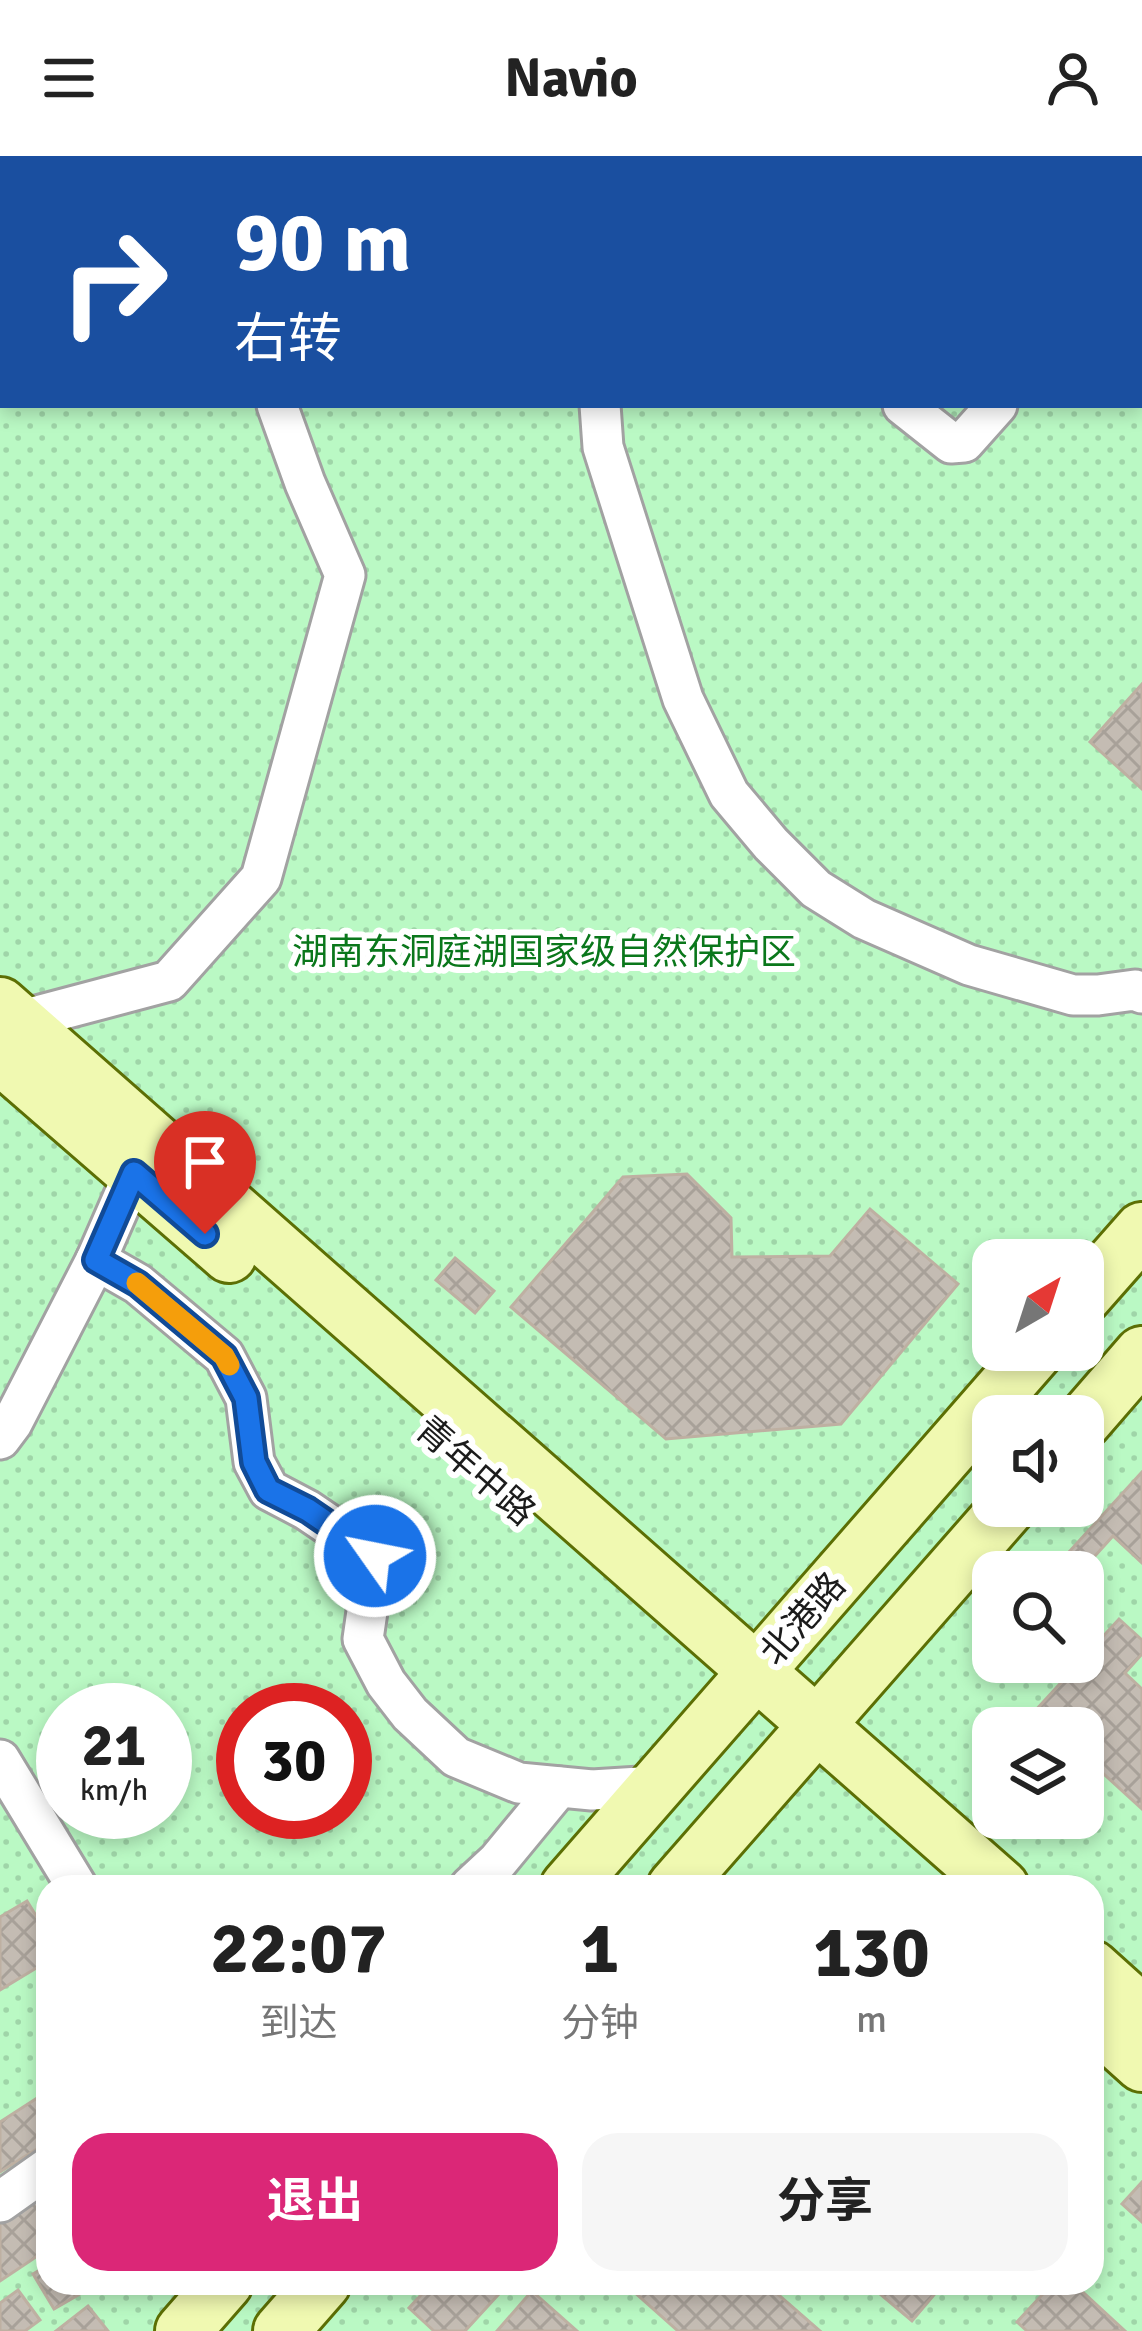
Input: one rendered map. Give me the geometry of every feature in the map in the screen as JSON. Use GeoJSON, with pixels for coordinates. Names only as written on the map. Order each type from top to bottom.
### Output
{"type":"FeatureCollection","features":[{"type":"Feature","properties":{"kind":"main road","name":"青年中路"},"geometry":{"type":"LineString","coordinates":[[6,1027],[134,1173],[746,1682],[808,1737],[937,1875]]}},
{"type":"Feature","properties":{"kind":"main road"},"geometry":{"type":"LineString","coordinates":[[6,1027],[746,1682]]}},
{"type":"Feature","properties":{"kind":"main road"},"geometry":{"type":"LineString","coordinates":[[1104,1274],[1142,1230]]}},
{"type":"Feature","properties":{"kind":"main road"},"geometry":{"type":"LineString","coordinates":[[1104,1398],[1142,1354]]}},
{"type":"Feature","properties":{"kind":"main road","name":"北港路"},"geometry":{"type":"LineString","coordinates":[[578,1875],[1019,1371]]}},
{"type":"Feature","properties":{"kind":"main road"},"geometry":{"type":"LineString","coordinates":[[686,1875],[992,1527]]}},
{"type":"Feature","properties":{"kind":"main road"},"geometry":{"type":"LineString","coordinates":[[808,1737],[986,1875]]}},
{"type":"Feature","properties":{"kind":"main road"},"geometry":{"type":"LineString","coordinates":[[1104,1979],[1142,2013]]}},
{"type":"Feature","properties":{"kind":"main road"},"geometry":{"type":"LineString","coordinates":[[1104,2030],[1142,2064]]}},
{"type":"Feature","properties":{"kind":"main road"},"geometry":{"type":"LineString","coordinates":[[183,2331],[214,2295]]}},
{"type":"Feature","properties":{"kind":"main road"},"geometry":{"type":"LineString","coordinates":[[280,2331],[312,2295]]}},
{"type":"Feature","properties":{"kind":"street"},"geometry":{"type":"LineString","coordinates":[[6,1027],[170,980],[261,878],[345,575],[279,408]]}},
{"type":"Feature","properties":{"kind":"street"},"geometry":{"type":"LineString","coordinates":[[600,408],[603,447],[683,699],[729,794],[771,844],[816,890],[864,920],[969,964],[1073,995],[1142,993]]}},
{"type":"Feature","properties":{"kind":"street"},"geometry":{"type":"LineString","coordinates":[[907,408],[951,443],[964,442],[994,408]]}},
{"type":"Feature","properties":{"kind":"street"},"geometry":{"type":"LineString","coordinates":[[0,1439],[96,1260],[134,1173]]}},
{"type":"Feature","properties":{"kind":"street"},"geometry":{"type":"LineString","coordinates":[[96,1260],[138,1284],[224,1356],[246,1398],[254,1462],[268,1490],[308,1510],[375,1556],[363,1639],[386,1683],[410,1714],[456,1757],[519,1783],[592,1790],[656,1786]]}},
{"type":"Feature","properties":{"kind":"street"},"geometry":{"type":"LineString","coordinates":[[0,1760],[70,1875]]}},
{"type":"Feature","properties":{"kind":"street"},"geometry":{"type":"LineString","coordinates":[[483,1875],[559,1787]]}},
{"type":"Feature","properties":{"kind":"street"},"geometry":{"type":"LineString","coordinates":[[0,2202],[36,2176]]}},
{"type":"Feature","properties":{"kind":"green space","name":"湖南东洞庭湖国家级自然保护区"},"geometry":{"type":"Polygon","coordinates":[[[0,408],[1142,408],[1142,2331],[0,2331],[0,408]]]}},
{"type":"Feature","properties":{"kind":"building"},"geometry":{"type":"Polygon","coordinates":[[[1142,684],[1142,789],[1090,742],[1142,684]]]}},
{"type":"Feature","properties":{"kind":"building"},"geometry":{"type":"Polygon","coordinates":[[[687,1174],[731,1218],[732,1257],[830,1256],[870,1209],[958,1284],[841,1424],[666,1439],[511,1307],[623,1177],[687,1174]]]}},
{"type":"Feature","properties":{"kind":"building"},"geometry":{"type":"Polygon","coordinates":[[[455,1258],[494,1291],[475,1313],[436,1280],[455,1258]]]}},
{"type":"Feature","properties":{"kind":"building"},"geometry":{"type":"Polygon","coordinates":[[[1142,1472],[1142,1563],[1113,1536],[1099,1551],[1070,1551],[1092,1527],[1104,1527],[1104,1514],[1142,1472]]]}},
{"type":"Feature","properties":{"kind":"building"},"geometry":{"type":"Polygon","coordinates":[[[1119,1619],[1142,1640],[1142,1654],[1125,1673],[1142,1689],[1142,1809],[1104,1774],[1104,1707],[1039,1707],[1061,1683],[1104,1683],[1104,1635],[1119,1619]]]}},
{"type":"Feature","properties":{"kind":"building"},"geometry":{"type":"Polygon","coordinates":[[[27,1901],[36,1916],[36,1968],[0,1990],[0,1917],[27,1901]]]}},
{"type":"Feature","properties":{"kind":"building"},"geometry":{"type":"Polygon","coordinates":[[[36,2099],[36,2150],[0,2172],[0,2122],[36,2099]]]}},
{"type":"Feature","properties":{"kind":"building"},"geometry":{"type":"Polygon","coordinates":[[[1142,2182],[1142,2222],[1122,2204],[1142,2182]]]}},
{"type":"Feature","properties":{"kind":"building"},"geometry":{"type":"Polygon","coordinates":[[[36,2192],[36,2257],[0,2281],[0,2216],[36,2192]]]}},
{"type":"Feature","properties":{"kind":"building"},"geometry":{"type":"Polygon","coordinates":[[[18,2290],[40,2320],[25,2331],[0,2331],[0,2303],[18,2290]]]}},
{"type":"Feature","properties":{"kind":"building"},"geometry":{"type":"Polygon","coordinates":[[[46,2295],[78,2295],[54,2309],[46,2295]]]}},
{"type":"Feature","properties":{"kind":"building"},"geometry":{"type":"Polygon","coordinates":[[[421,2295],[498,2295],[465,2331],[434,2331],[409,2308],[421,2295]]]}},
{"type":"Feature","properties":{"kind":"building"},"geometry":{"type":"Polygon","coordinates":[[[528,2295],[536,2295],[577,2331],[497,2331],[528,2295]]]}},
{"type":"Feature","properties":{"kind":"building"},"geometry":{"type":"Polygon","coordinates":[[[638,2295],[779,2295],[820,2331],[678,2331],[638,2295]]]}},
{"type":"Feature","properties":{"kind":"building"},"geometry":{"type":"Polygon","coordinates":[[[881,2295],[934,2295],[912,2321],[881,2295]]]}},
{"type":"Feature","properties":{"kind":"building"},"geometry":{"type":"Polygon","coordinates":[[[1042,2295],[1086,2295],[1125,2331],[1027,2331],[1017,2322],[1042,2295]]]}},
{"type":"Feature","properties":{"kind":"building"},"geometry":{"type":"Polygon","coordinates":[[[88,2306],[108,2331],[56,2331],[88,2306]]]}},
{"type":"Feature","properties":{"kind":"slow traffic"},"geometry":{"type":"LineString","coordinates":[[137,1283],[229,1365]]}},
{"type":"Feature","properties":{"kind":"route"},"geometry":{"type":"LineString","coordinates":[[205,1234],[134,1173],[96,1260],[138,1284],[224,1356],[246,1398],[254,1462],[268,1490],[308,1510],[375,1556]]}}]}
